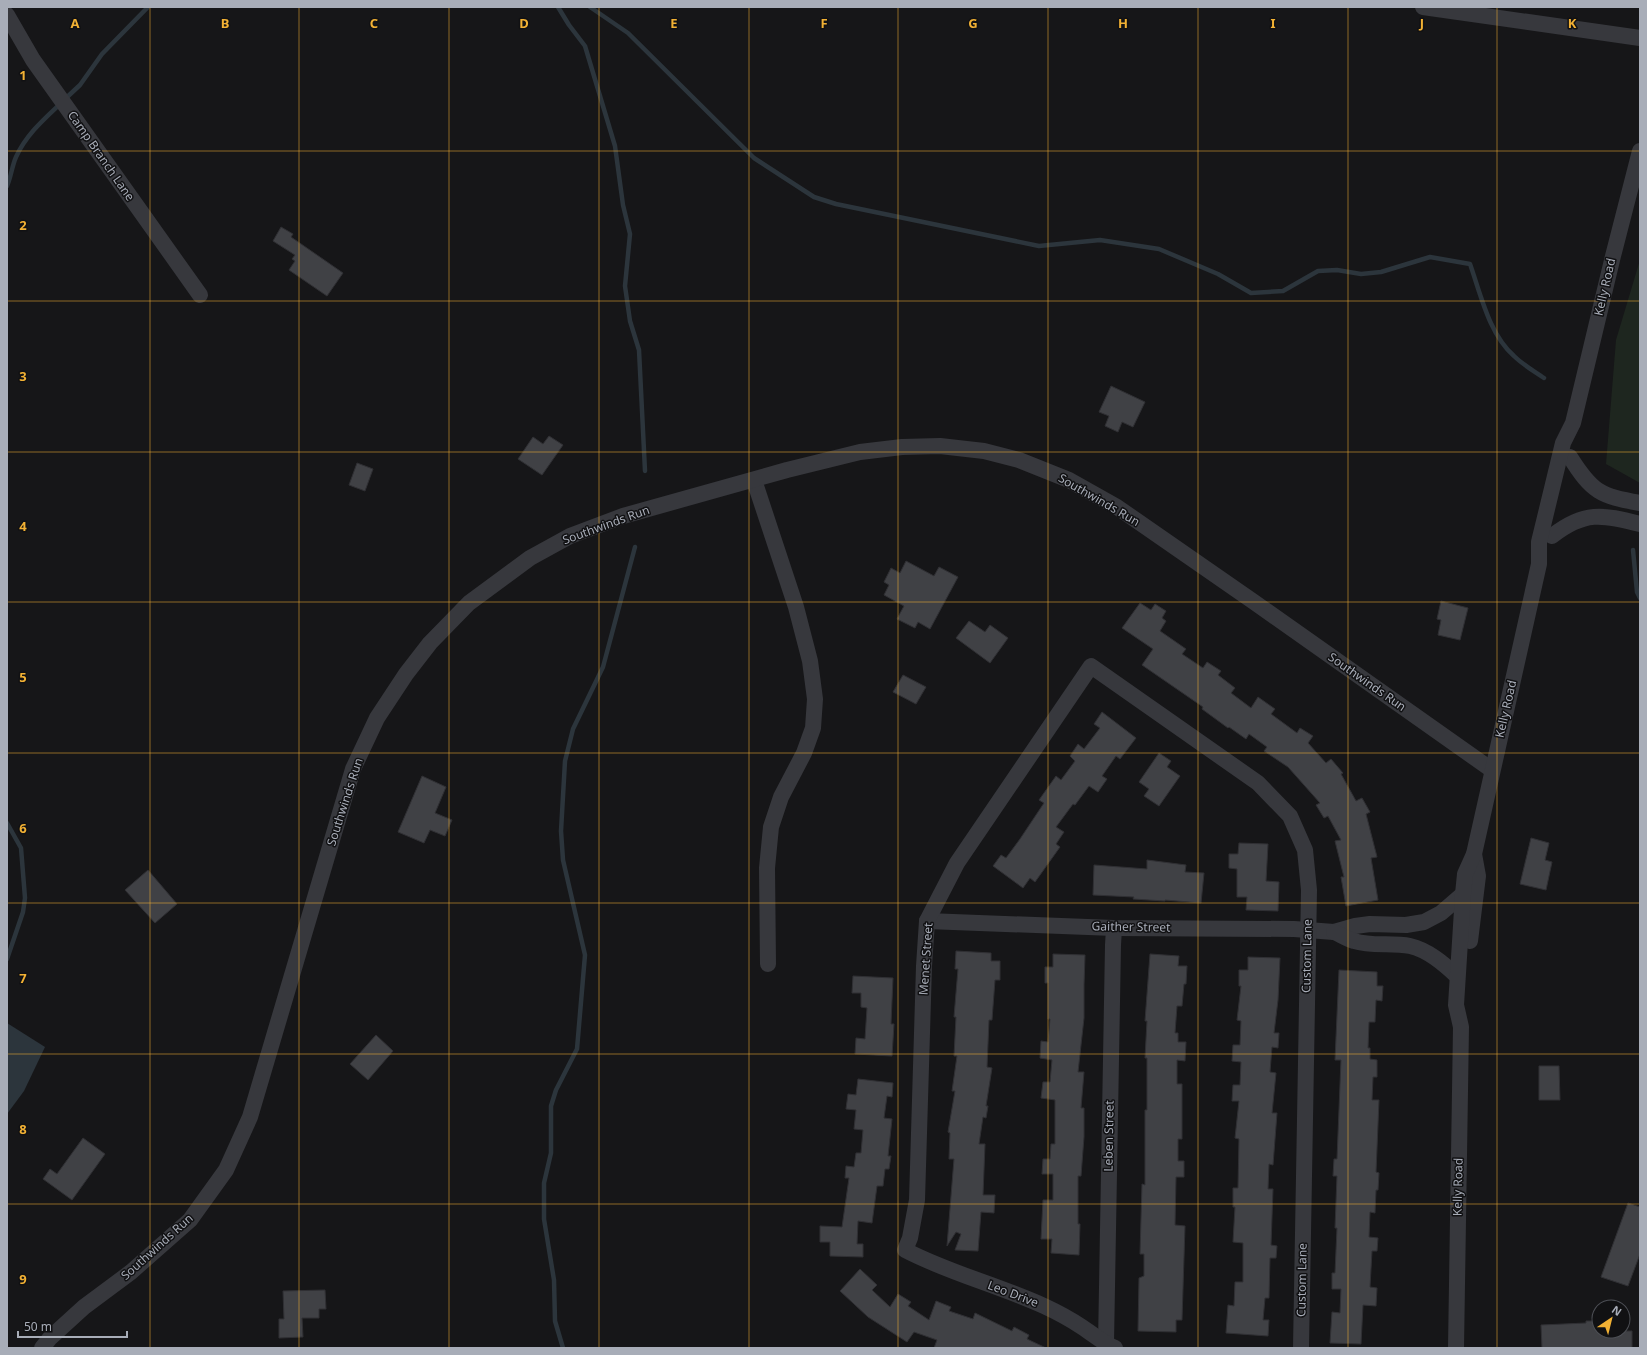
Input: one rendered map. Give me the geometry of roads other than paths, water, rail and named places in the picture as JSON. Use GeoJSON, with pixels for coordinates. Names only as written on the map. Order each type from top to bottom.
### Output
{"type":"FeatureCollection","features":[{"type":"Feature","properties":{"kind":"street"},"geometry":{"type":"LineString","coordinates":[[1423,7],[1640,38]]}},
{"type":"Feature","properties":{"kind":"street","name":"Camp Branch Lane"},"geometry":{"type":"LineString","coordinates":[[7,14],[33,60],[200,295]]}},
{"type":"Feature","properties":{"kind":"street","name":"Kelly Road"},"geometry":{"type":"LineString","coordinates":[[1539,564],[1550,544],[1552,536],[1573,444],[1573,423],[1615,244],[1640,151]]}},
{"type":"Feature","properties":{"kind":"street","name":"Kelly Road"},"geometry":{"type":"LineString","coordinates":[[1456,1348],[1460,1027],[1456,1006],[1465,874],[1474,854],[1539,564],[1539,542],[1563,443],[1573,423]]}},
{"type":"Feature","properties":{"kind":"street","name":"Southwinds Run"},"geometry":{"type":"LineString","coordinates":[[42,1348],[50,1338],[84,1307],[131,1272],[190,1220],[226,1170],[250,1117],[354,769],[377,718],[406,674],[430,643],[469,603],[530,558],[570,536],[623,516],[860,452],[902,447],[940,446],[984,451],[1019,460],[1069,480],[1117,507],[1492,770]]}},
{"type":"Feature","properties":{"kind":"street"},"geometry":{"type":"LineString","coordinates":[[1570,457],[1583,476],[1599,491],[1608,496],[1640,503]]}},
{"type":"Feature","properties":{"kind":"street"},"geometry":{"type":"LineString","coordinates":[[754,480],[796,607],[810,661],[815,699],[813,728],[804,754],[781,797],[771,827],[767,868],[768,964]]}},
{"type":"Feature","properties":{"kind":"street"},"geometry":{"type":"LineString","coordinates":[[1552,536],[1562,528],[1583,518],[1607,516],[1640,524]]}},
{"type":"Feature","properties":{"kind":"street","name":"Menet Street"},"geometry":{"type":"LineString","coordinates":[[905,1250],[913,1226],[916,1200],[924,966],[927,921],[957,864],[1091,666]]}},
{"type":"Feature","properties":{"kind":"street","name":"Custom Lane"},"geometry":{"type":"LineString","coordinates":[[1091,666],[1258,782],[1290,816],[1305,850],[1309,890],[1307,930],[1306,1108],[1301,1348]]}},
{"type":"Feature","properties":{"kind":"street","name":"Kelly Road"},"geometry":{"type":"LineString","coordinates":[[1460,1027],[1466,1006],[1470,939],[1478,876],[1474,854]]}},
{"type":"Feature","properties":{"kind":"street","name":"Gaither Street"},"geometry":{"type":"LineString","coordinates":[[927,921],[1114,928],[1307,930],[1334,932],[1370,924],[1406,925],[1424,922],[1442,913],[1463,894]]}},
{"type":"Feature","properties":{"kind":"street","name":"Leben Street"},"geometry":{"type":"LineString","coordinates":[[1111,1346],[1112,945],[1114,928]]}},
{"type":"Feature","properties":{"kind":"street","name":"Gaither Street"},"geometry":{"type":"LineString","coordinates":[[1334,932],[1354,942],[1400,945],[1420,949],[1439,961],[1457,976]]}},
{"type":"Feature","properties":{"kind":"street","name":"Leo Drive"},"geometry":{"type":"LineString","coordinates":[[905,1250],[928,1262],[1004,1289],[1045,1306],[1081,1326],[1111,1346]]}},
{"type":"Feature","properties":{"kind":"waterway"},"geometry":{"type":"LineString","coordinates":[[65,99],[80,85],[102,54],[148,7]]}},
{"type":"Feature","properties":{"kind":"waterway"},"geometry":{"type":"LineString","coordinates":[[558,7],[569,25],[585,46],[615,146],[623,205],[630,234],[625,286],[630,321],[639,350],[645,471]]}},
{"type":"Feature","properties":{"kind":"waterway"},"geometry":{"type":"LineString","coordinates":[[590,7],[628,33],[754,158],[814,197],[836,204],[1039,246],[1100,240],[1159,249],[1218,274],[1251,293],[1283,291],[1318,271],[1337,270],[1361,274],[1381,272],[1430,257],[1470,264],[1482,301],[1498,337],[1505,347],[1517,359],[1544,378]]}},
{"type":"Feature","properties":{"kind":"waterway"},"geometry":{"type":"LineString","coordinates":[[7,186],[13,164],[20,149],[35,128],[60,104]]}},
{"type":"Feature","properties":{"kind":"waterway"},"geometry":{"type":"LineString","coordinates":[[563,1348],[555,1321],[554,1280],[544,1219],[544,1183],[551,1153],[551,1106],[556,1090],[577,1049],[585,955],[563,860],[561,831],[565,761],[573,729],[603,667],[635,547]]}},
{"type":"Feature","properties":{"kind":"waterway"},"geometry":{"type":"LineString","coordinates":[[1633,550],[1637,592],[1640,598]]}},
{"type":"Feature","properties":{"kind":"waterway"},"geometry":{"type":"LineString","coordinates":[[7,823],[21,848],[25,898],[23,912],[7,959]]}}]}
